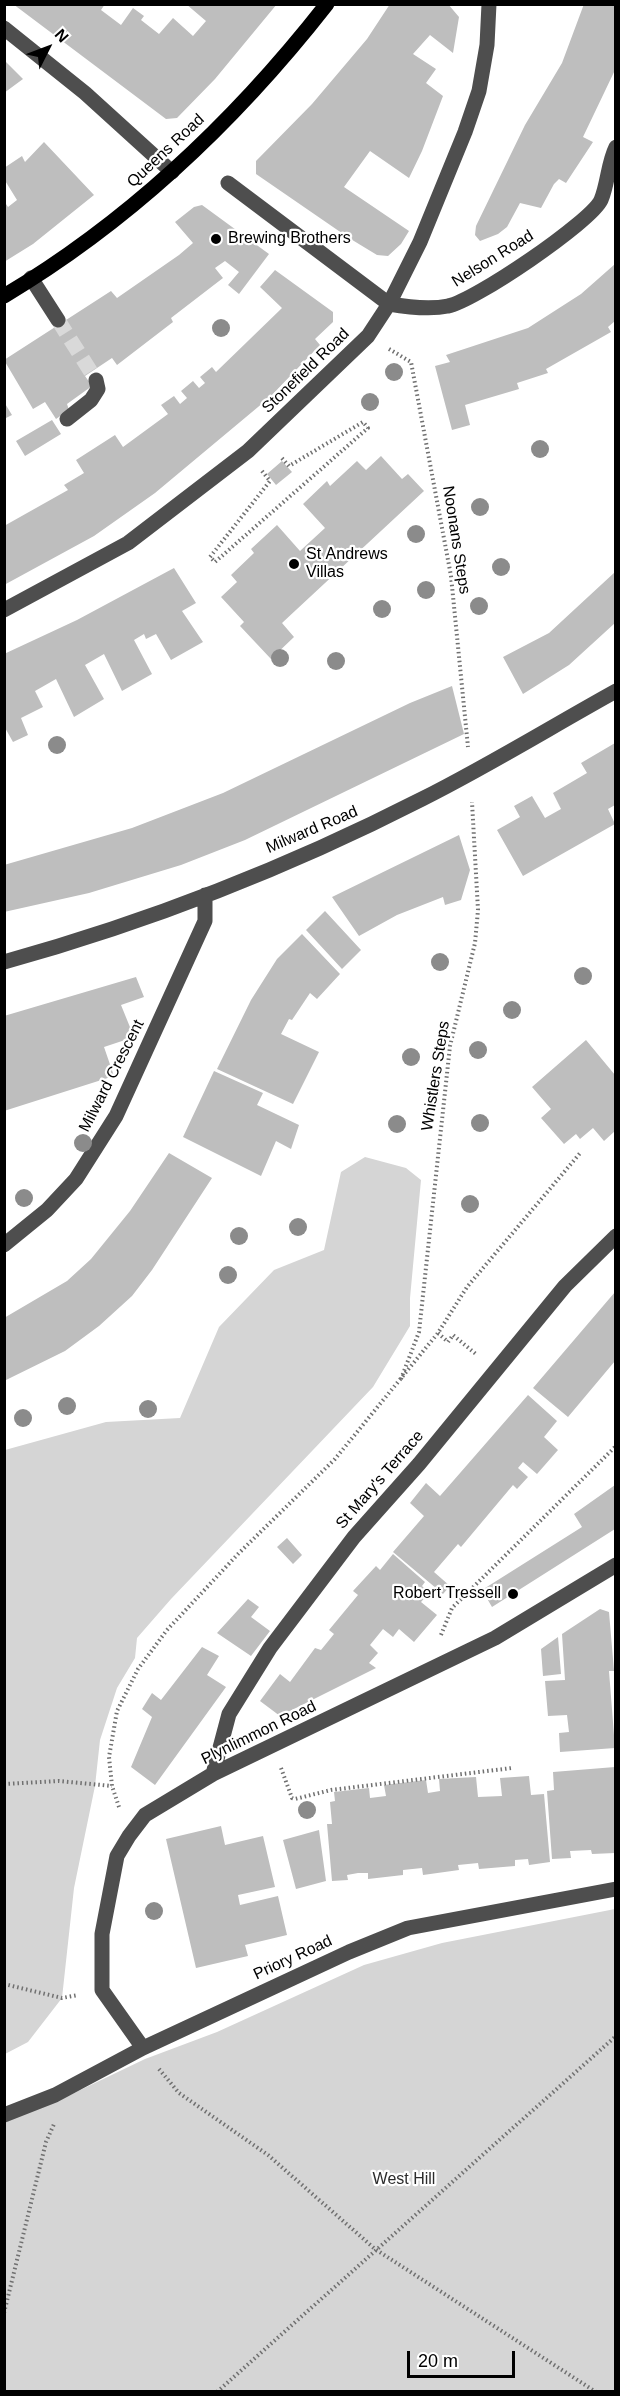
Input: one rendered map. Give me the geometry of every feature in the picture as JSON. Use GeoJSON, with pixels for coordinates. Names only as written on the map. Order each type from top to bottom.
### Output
{"type":"FeatureCollection","features":[{"type":"Feature","properties":{"kind":"main road","name":"Queens Road"},"geometry":{"type":"LineString","coordinates":[[4,296],[124,214],[172,172],[210,136],[327,4]]}},
{"type":"Feature","properties":{"kind":"street","name":"Stonefield Road"},"geometry":{"type":"LineString","coordinates":[[4,610],[128,543],[248,451],[368,336],[389,304],[420,242],[479,91],[487,45],[489,4]]}},
{"type":"Feature","properties":{"kind":"street"},"geometry":{"type":"LineString","coordinates":[[4,28],[84,93],[172,172]]}},
{"type":"Feature","properties":{"kind":"street","name":"Nelson Road"},"geometry":{"type":"LineString","coordinates":[[389,304],[410,307],[449,306],[495,283],[566,233],[601,201],[615,147]]}},
{"type":"Feature","properties":{"kind":"street"},"geometry":{"type":"LineString","coordinates":[[228,183],[389,304]]}},
{"type":"Feature","properties":{"kind":"street"},"geometry":{"type":"LineString","coordinates":[[31,278],[58,320]]}},
{"type":"Feature","properties":{"kind":"street"},"geometry":{"type":"LineString","coordinates":[[66,419],[91,400],[98,389],[96,380]]}},
{"type":"Feature","properties":{"kind":"street","name":"Milward Road"},"geometry":{"type":"LineString","coordinates":[[4,962],[122,927],[205,895],[342,837],[470,774],[615,691]]}},
{"type":"Feature","properties":{"kind":"street","name":"Milward Crescent"},"geometry":{"type":"LineString","coordinates":[[4,1245],[47,1210],[76,1179],[116,1116],[205,921],[205,895]]}},
{"type":"Feature","properties":{"kind":"street","name":"St Mary's Terrace"},"geometry":{"type":"LineString","coordinates":[[213,1774],[229,1714],[270,1648],[354,1537],[565,1286],[615,1236]]}},
{"type":"Feature","properties":{"kind":"street","name":"Plynlimmon Road"},"geometry":{"type":"LineString","coordinates":[[102,1990],[102,1934],[108,1893],[117,1857],[145,1815],[213,1774],[495,1638],[615,1565]]}},
{"type":"Feature","properties":{"kind":"street","name":"Priory Road"},"geometry":{"type":"LineString","coordinates":[[4,2115],[70,2087],[143,2048],[350,1952],[408,1928],[615,1889]]}},
{"type":"Feature","properties":{"kind":"street"},"geometry":{"type":"LineString","coordinates":[[102,1990],[143,2048]]}},
{"type":"Feature","properties":{"kind":"path","name":"Noonans Steps"},"geometry":{"type":"LineString","coordinates":[[368,336],[411,362],[452,586],[470,774]]}},
{"type":"Feature","properties":{"kind":"path"},"geometry":{"type":"LineString","coordinates":[[270,481],[210,557],[215,562],[368,428],[363,422],[289,466]]}},
{"type":"Feature","properties":{"kind":"path","name":"Whistlers Steps"},"geometry":{"type":"LineString","coordinates":[[401,1379],[419,1332],[450,1046],[475,943],[478,910],[470,774]]}},
{"type":"Feature","properties":{"kind":"path"},"geometry":{"type":"LineString","coordinates":[[129,1836],[112,1786],[109,1757],[117,1711],[138,1669],[167,1630],[238,1554],[334,1459],[438,1333],[467,1287],[581,1152]]}},
{"type":"Feature","properties":{"kind":"path"},"geometry":{"type":"LineString","coordinates":[[438,1333],[448,1342],[453,1335],[495,1370]]}},
{"type":"Feature","properties":{"kind":"path"},"geometry":{"type":"LineString","coordinates":[[430,1670],[452,1608],[615,1446]]}},
{"type":"Feature","properties":{"kind":"path"},"geometry":{"type":"LineString","coordinates":[[281,1768],[292,1798],[295,1799],[332,1790],[512,1768]]}},
{"type":"Feature","properties":{"kind":"path"},"geometry":{"type":"LineString","coordinates":[[4,1784],[59,1781],[112,1786]]}},
{"type":"Feature","properties":{"kind":"path"},"geometry":{"type":"LineString","coordinates":[[4,1984],[62,1998],[102,1990]]}},
{"type":"Feature","properties":{"kind":"path"},"geometry":{"type":"LineString","coordinates":[[218,2391],[615,2036]]}},
{"type":"Feature","properties":{"kind":"path"},"geometry":{"type":"LineString","coordinates":[[143,2048],[179,2092],[268,2155],[375,2249],[596,2391]]}},
{"type":"Feature","properties":{"kind":"path"},"geometry":{"type":"LineString","coordinates":[[4,2313],[46,2142],[70,2087]]}},
{"type":"Feature","properties":{"kind":"green space"},"geometry":{"type":"Polygon","coordinates":[[[365,1157],[406,1168],[421,1180],[410,1298],[410,1326],[373,1387],[171,1599],[137,1638],[135,1658],[117,1688],[100,1740],[95,1786],[74,1888],[62,1998],[28,2042],[5,2054],[5,1450],[106,1422],[180,1418],[219,1327],[274,1270],[324,1250],[341,1172],[365,1157]]]}},
{"type":"Feature","properties":{"kind":"green space","name":"West Hill"},"geometry":{"type":"Polygon","coordinates":[[[615,1909],[615,2391],[5,2392],[5,2122],[72,2094],[145,2059],[217,2032],[364,1965],[442,1943],[615,1909]]]}},
{"type":"Feature","properties":{"kind":"building"},"geometry":{"type":"Polygon","coordinates":[[[13,4],[105,4],[101,10],[121,25],[133,8],[144,16],[141,20],[159,34],[173,18],[193,36],[206,21],[186,4],[277,4],[215,79],[177,118],[166,119],[13,4]]]}},
{"type":"Feature","properties":{"kind":"building"},"geometry":{"type":"Polygon","coordinates":[[[390,4],[448,4],[459,17],[453,53],[430,35],[413,54],[436,69],[426,83],[443,96],[409,178],[370,151],[344,187],[409,231],[401,244],[388,256],[377,255],[349,238],[256,174],[256,161],[312,104],[367,39],[390,4]]]}},
{"type":"Feature","properties":{"kind":"building"},"geometry":{"type":"Polygon","coordinates":[[[584,4],[615,4],[615,70],[583,137],[593,142],[566,183],[559,179],[554,184],[541,208],[520,203],[507,227],[498,234],[480,241],[475,235],[476,226],[525,125],[562,63],[584,4]]]}},
{"type":"Feature","properties":{"kind":"building"},"geometry":{"type":"Polygon","coordinates":[[[4,60],[23,79],[4,93],[4,60]]]}},
{"type":"Feature","properties":{"kind":"building"},"geometry":{"type":"Polygon","coordinates":[[[44,142],[94,195],[33,244],[4,262],[4,201],[8,207],[17,200],[4,179],[4,168],[22,156],[25,162],[44,142]]]}},
{"type":"Feature","properties":{"kind":"building"},"geometry":{"type":"Polygon","coordinates":[[[202,205],[269,254],[239,294],[228,285],[239,272],[225,261],[215,268],[223,278],[171,318],[173,322],[117,365],[112,358],[85,376],[92,386],[67,404],[69,410],[56,419],[45,402],[33,409],[4,360],[111,291],[117,298],[179,255],[193,243],[175,222],[194,207],[202,205]]]}},
{"type":"Feature","properties":{"kind":"building"},"geometry":{"type":"Polygon","coordinates":[[[615,264],[615,321],[608,327],[611,332],[546,369],[548,373],[517,383],[519,389],[465,405],[470,425],[452,430],[435,366],[450,362],[446,355],[528,328],[581,294],[615,264]]]}},
{"type":"Feature","properties":{"kind":"building"},"geometry":{"type":"Polygon","coordinates":[[[275,270],[333,312],[333,322],[315,339],[320,345],[270,397],[155,493],[94,536],[4,585],[4,526],[68,490],[64,485],[84,473],[76,460],[115,435],[123,447],[168,414],[161,405],[174,396],[180,404],[187,398],[181,391],[193,381],[199,388],[205,383],[200,377],[212,367],[216,372],[282,308],[260,287],[275,270]]]}},
{"type":"Feature","properties":{"kind":"building"},"geometry":{"type":"Polygon","coordinates":[[[4,402],[12,415],[4,419],[4,402]]]}},
{"type":"Feature","properties":{"kind":"building"},"geometry":{"type":"Polygon","coordinates":[[[52,420],[61,434],[25,456],[16,441],[52,420]]]}},
{"type":"Feature","properties":{"kind":"building","name":"St Andrews Villas"},"geometry":{"type":"Polygon","coordinates":[[[381,456],[402,479],[408,474],[424,491],[282,623],[294,637],[271,659],[240,626],[244,622],[221,597],[237,582],[231,575],[254,553],[251,549],[277,525],[300,551],[325,528],[303,504],[327,481],[330,486],[357,461],[366,470],[381,456]]]}},
{"type":"Feature","properties":{"kind":"building"},"geometry":{"type":"Polygon","coordinates":[[[282,461],[292,472],[276,485],[267,474],[282,461]]]}},
{"type":"Feature","properties":{"kind":"building"},"geometry":{"type":"Polygon","coordinates":[[[174,568],[196,603],[182,611],[203,642],[171,660],[156,634],[146,639],[144,634],[134,640],[152,674],[122,691],[104,654],[85,665],[104,699],[74,717],[56,679],[35,691],[43,707],[21,718],[28,735],[13,742],[4,726],[4,654],[77,620],[174,568]]]}},
{"type":"Feature","properties":{"kind":"building"},"geometry":{"type":"Polygon","coordinates":[[[615,572],[615,623],[569,665],[523,694],[503,657],[549,633],[615,572]]]}},
{"type":"Feature","properties":{"kind":"building"},"geometry":{"type":"Polygon","coordinates":[[[452,686],[464,734],[245,840],[181,865],[89,893],[4,912],[4,865],[132,828],[223,793],[410,703],[452,686]]]}},
{"type":"Feature","properties":{"kind":"building"},"geometry":{"type":"Polygon","coordinates":[[[615,743],[615,805],[608,809],[615,824],[523,876],[497,830],[520,817],[514,806],[532,796],[545,818],[561,809],[553,793],[587,773],[581,763],[615,743]]]}},
{"type":"Feature","properties":{"kind":"building"},"geometry":{"type":"Polygon","coordinates":[[[459,835],[470,870],[461,900],[445,905],[443,897],[397,915],[359,936],[332,897],[459,835]]]}},
{"type":"Feature","properties":{"kind":"building"},"geometry":{"type":"Polygon","coordinates":[[[325,911],[361,950],[342,969],[306,930],[325,911]]]}},
{"type":"Feature","properties":{"kind":"building"},"geometry":{"type":"Polygon","coordinates":[[[302,934],[340,974],[317,999],[310,993],[292,1020],[289,1019],[281,1034],[319,1052],[293,1104],[217,1069],[251,1000],[277,959],[302,934]]]}},
{"type":"Feature","properties":{"kind":"building"},"geometry":{"type":"Polygon","coordinates":[[[136,977],[144,997],[121,1005],[134,1037],[104,1047],[114,1076],[4,1111],[4,1016],[136,977]]]}},
{"type":"Feature","properties":{"kind":"building"},"geometry":{"type":"Polygon","coordinates":[[[586,1040],[615,1075],[615,1131],[604,1141],[593,1128],[580,1139],[576,1134],[564,1144],[541,1118],[551,1109],[532,1087],[586,1040]]]}},
{"type":"Feature","properties":{"kind":"building"},"geometry":{"type":"Polygon","coordinates":[[[214,1071],[263,1093],[257,1105],[299,1125],[291,1149],[276,1141],[261,1176],[183,1137],[214,1071]]]}},
{"type":"Feature","properties":{"kind":"building"},"geometry":{"type":"Polygon","coordinates":[[[169,1153],[212,1178],[152,1270],[132,1296],[99,1326],[65,1351],[4,1381],[4,1318],[67,1281],[91,1259],[130,1211],[169,1153]]]}},
{"type":"Feature","properties":{"kind":"building"},"geometry":{"type":"Polygon","coordinates":[[[615,1292],[615,1361],[568,1417],[533,1388],[615,1292]]]}},
{"type":"Feature","properties":{"kind":"building"},"geometry":{"type":"Polygon","coordinates":[[[528,1395],[557,1421],[544,1437],[558,1450],[537,1474],[523,1462],[518,1468],[528,1477],[517,1489],[513,1485],[461,1547],[458,1544],[434,1572],[450,1586],[443,1594],[393,1552],[424,1516],[410,1503],[426,1483],[440,1496],[528,1395]]]}},
{"type":"Feature","properties":{"kind":"building"},"geometry":{"type":"Polygon","coordinates":[[[615,1485],[615,1529],[492,1607],[482,1590],[582,1527],[574,1514],[615,1485]]]}},
{"type":"Feature","properties":{"kind":"building"},"geometry":{"type":"Polygon","coordinates":[[[287,1538],[302,1555],[293,1564],[277,1547],[287,1538]]]}},
{"type":"Feature","properties":{"kind":"building"},"geometry":{"type":"Polygon","coordinates":[[[393,1554],[425,1582],[422,1586],[429,1593],[421,1602],[437,1615],[414,1642],[399,1629],[393,1637],[383,1629],[370,1645],[378,1653],[369,1663],[376,1668],[280,1716],[260,1701],[280,1674],[290,1682],[315,1648],[321,1650],[334,1634],[329,1630],[358,1595],[353,1591],[376,1566],[380,1570],[393,1554]]]}},
{"type":"Feature","properties":{"kind":"building"},"geometry":{"type":"Polygon","coordinates":[[[248,1599],[259,1607],[251,1617],[270,1631],[251,1656],[217,1633],[248,1599]]]}},
{"type":"Feature","properties":{"kind":"building"},"geometry":{"type":"Polygon","coordinates":[[[600,1609],[609,1612],[614,1671],[609,1671],[615,1748],[560,1752],[559,1733],[569,1732],[567,1715],[548,1716],[545,1681],[565,1680],[562,1634],[600,1609]]]}},
{"type":"Feature","properties":{"kind":"building"},"geometry":{"type":"Polygon","coordinates":[[[558,1637],[561,1674],[543,1676],[541,1649],[558,1637]]]}},
{"type":"Feature","properties":{"kind":"building"},"geometry":{"type":"Polygon","coordinates":[[[202,1647],[219,1656],[207,1675],[226,1687],[155,1785],[131,1767],[152,1717],[142,1709],[152,1693],[161,1700],[202,1647]]]}},
{"type":"Feature","properties":{"kind":"building"},"geometry":{"type":"Polygon","coordinates":[[[615,1767],[615,1853],[592,1854],[591,1850],[570,1851],[571,1858],[552,1859],[547,1791],[554,1790],[553,1772],[615,1767]]]}},
{"type":"Feature","properties":{"kind":"building"},"geometry":{"type":"Polygon","coordinates":[[[529,1776],[531,1795],[544,1794],[550,1862],[529,1865],[528,1859],[515,1860],[515,1866],[479,1869],[478,1863],[458,1865],[459,1870],[423,1875],[422,1868],[403,1870],[403,1875],[368,1879],[368,1873],[358,1873],[347,1875],[348,1880],[332,1881],[327,1824],[332,1824],[330,1802],[335,1801],[334,1792],[369,1788],[370,1798],[386,1796],[384,1785],[426,1780],[428,1793],[440,1791],[439,1779],[476,1777],[478,1797],[502,1796],[500,1778],[529,1776]]]}},
{"type":"Feature","properties":{"kind":"building"},"geometry":{"type":"Polygon","coordinates":[[[221,1826],[225,1845],[263,1836],[275,1887],[238,1895],[240,1905],[278,1896],[287,1935],[245,1945],[248,1956],[196,1968],[166,1839],[221,1826]]]}},
{"type":"Feature","properties":{"kind":"building"},"geometry":{"type":"Polygon","coordinates":[[[319,1830],[326,1881],[296,1889],[283,1840],[319,1830]]]}},
{"type":"Feature","properties":{"kind":"tunnel"},"geometry":{"type":"LineString","coordinates":[[58,320],[96,380]]}},
{"type":"Feature","properties":{"kind":"place","name":"Brewing Brothers"},"geometry":{"type":"Point","coordinates":[216,239]}},
{"type":"Feature","properties":{"kind":"place","name":"St Andrews Villas"},"geometry":{"type":"Point","coordinates":[294,564]}},
{"type":"Feature","properties":{"kind":"place","name":"Robert Tressell"},"geometry":{"type":"Point","coordinates":[513,1594]}}]}
